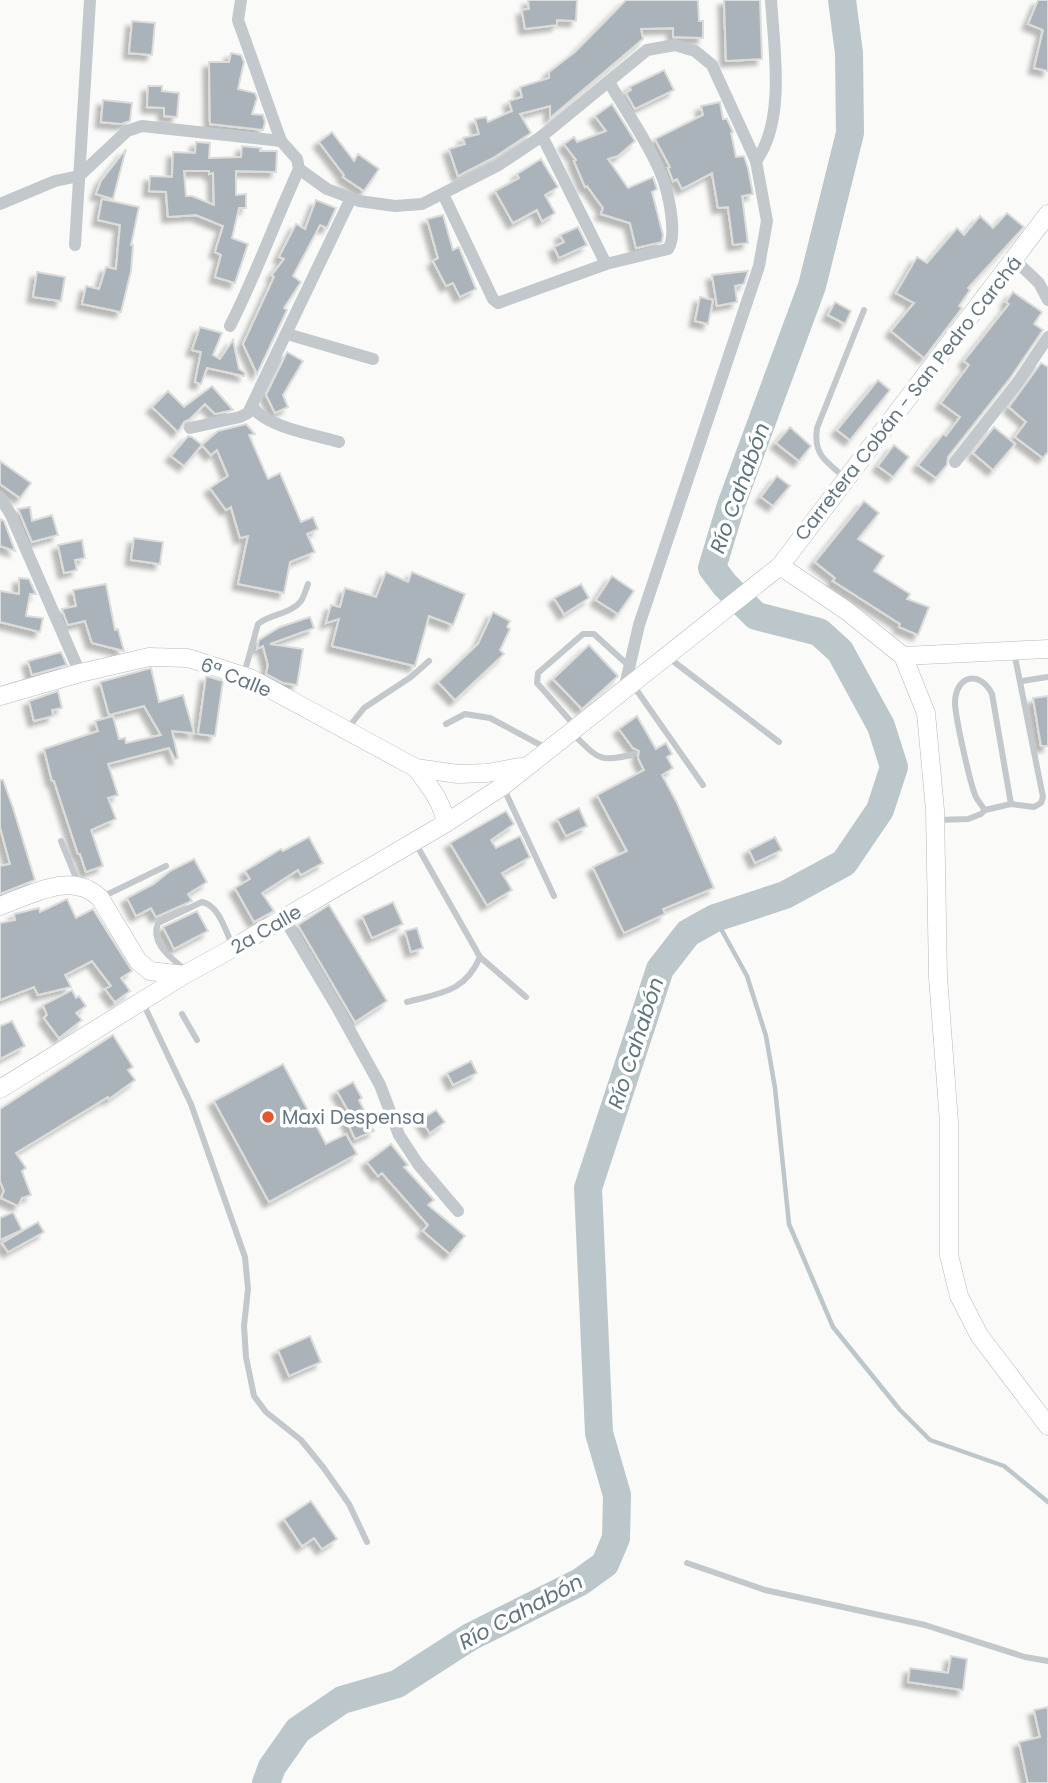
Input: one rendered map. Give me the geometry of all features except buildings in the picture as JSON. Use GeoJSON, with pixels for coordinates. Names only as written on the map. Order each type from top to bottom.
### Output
{"type":"FeatureCollection","features":[{"type":"Feature","properties":{"kind":"main road","name":"Carretera Cobán - San Pedro Carchá"},"geometry":{"type":"LineString","coordinates":[[628,680],[667,656],[780,566],[1048,214]]}},
{"type":"Feature","properties":{"kind":"main road"},"geometry":{"type":"LineString","coordinates":[[780,566],[847,611],[903,656],[926,713],[936,820],[938,977],[949,1122],[949,1255],[959,1296],[979,1335],[1048,1426]]}},
{"type":"Feature","properties":{"kind":"main road"},"geometry":{"type":"LineString","coordinates":[[903,656],[1048,649]]}},
{"type":"Feature","properties":{"kind":"main road","name":"6ª Calle"},"geometry":{"type":"LineString","coordinates":[[0,696],[149,657],[188,658],[244,676],[416,768],[458,774],[487,773],[529,765]]}},
{"type":"Feature","properties":{"kind":"main road","name":"2a Calle"},"geometry":{"type":"LineString","coordinates":[[0,1089],[186,974],[446,823],[503,786],[574,730],[628,680]]}},
{"type":"Feature","properties":{"kind":"main road","name":"6ª Calle"},"geometry":{"type":"LineString","coordinates":[[416,768],[436,797],[446,823]]}},
{"type":"Feature","properties":{"kind":"main road"},"geometry":{"type":"LineString","coordinates":[[0,906],[70,884],[92,889],[138,961],[150,971],[186,974]]}},
{"type":"Feature","properties":{"kind":"street"},"geometry":{"type":"LineString","coordinates":[[75,245],[90,0]]}},
{"type":"Feature","properties":{"kind":"street"},"geometry":{"type":"LineString","coordinates":[[230,326],[253,281],[268,238],[299,169],[297,159],[281,141],[238,20],[241,0]]}},
{"type":"Feature","properties":{"kind":"street"},"geometry":{"type":"LineString","coordinates":[[756,161],[769,136],[774,104],[771,0]]}},
{"type":"Feature","properties":{"kind":"street"},"geometry":{"type":"LineString","coordinates":[[299,169],[327,189],[351,198],[395,206],[422,204],[497,166],[542,136],[647,50],[675,45],[695,51],[712,65],[756,161],[767,221],[759,266],[639,625],[628,680]]}},
{"type":"Feature","properties":{"kind":"street"},"geometry":{"type":"LineString","coordinates":[[443,194],[492,299],[498,303],[606,264],[668,249],[672,244],[673,231],[662,174],[609,82]]}},
{"type":"Feature","properties":{"kind":"street"},"geometry":{"type":"LineString","coordinates":[[0,204],[55,181],[79,176],[134,127],[281,141]]}},
{"type":"Feature","properties":{"kind":"street"},"geometry":{"type":"LineString","coordinates":[[542,136],[606,264]]}},
{"type":"Feature","properties":{"kind":"street"},"geometry":{"type":"LineString","coordinates":[[190,428],[248,413],[351,198]]}},
{"type":"Feature","properties":{"kind":"street"},"geometry":{"type":"LineString","coordinates":[[1015,260],[1039,283],[1048,300]]}},
{"type":"Feature","properties":{"kind":"street"},"geometry":{"type":"LineString","coordinates":[[287,334],[373,359]]}},
{"type":"Feature","properties":{"kind":"street"},"geometry":{"type":"LineString","coordinates":[[955,463],[1018,382],[1048,337]]}},
{"type":"Feature","properties":{"kind":"street"},"geometry":{"type":"LineString","coordinates":[[252,407],[258,415],[272,422],[339,442]]}},
{"type":"Feature","properties":{"kind":"street"},"geometry":{"type":"LineString","coordinates":[[0,497],[11,515],[80,673]]}},
{"type":"Feature","properties":{"kind":"street"},"geometry":{"type":"LineString","coordinates":[[284,918],[380,1085],[399,1135],[418,1164],[458,1212]]}},
{"type":"Feature","properties":{"kind":"lane"},"geometry":{"type":"LineString","coordinates":[[846,479],[823,458],[817,450],[815,440],[817,428],[864,310]]}},
{"type":"Feature","properties":{"kind":"lane"},"geometry":{"type":"LineString","coordinates":[[244,676],[258,624],[302,601],[308,584]]}},
{"type":"Feature","properties":{"kind":"lane"},"geometry":{"type":"LineString","coordinates":[[634,754],[613,760],[600,758],[537,684],[538,673],[583,634],[594,634],[703,785]]}},
{"type":"Feature","properties":{"kind":"lane"},"geometry":{"type":"LineString","coordinates":[[936,820],[968,819],[985,810],[1012,804],[1034,807],[1041,803],[1043,797],[1014,651]]}},
{"type":"Feature","properties":{"kind":"lane"},"geometry":{"type":"LineString","coordinates":[[667,656],[779,742]]}},
{"type":"Feature","properties":{"kind":"lane"},"geometry":{"type":"LineString","coordinates":[[347,730],[364,708],[411,677],[429,661]]}},
{"type":"Feature","properties":{"kind":"lane"},"geometry":{"type":"LineString","coordinates":[[1022,681],[1048,677]]}},
{"type":"Feature","properties":{"kind":"lane"},"geometry":{"type":"LineString","coordinates":[[985,810],[975,796],[955,710],[956,692],[962,683],[970,678],[978,678],[992,694],[1012,804]]}},
{"type":"Feature","properties":{"kind":"lane"},"geometry":{"type":"LineString","coordinates":[[446,724],[465,714],[490,718],[549,749]]}},
{"type":"Feature","properties":{"kind":"lane"},"geometry":{"type":"LineString","coordinates":[[503,786],[554,896]]}},
{"type":"Feature","properties":{"kind":"lane"},"geometry":{"type":"LineString","coordinates":[[61,841],[70,884]]}},
{"type":"Feature","properties":{"kind":"lane"},"geometry":{"type":"LineString","coordinates":[[415,841],[481,957],[526,997]]}},
{"type":"Feature","properties":{"kind":"lane"},"geometry":{"type":"LineString","coordinates":[[100,898],[166,866]]}},
{"type":"Feature","properties":{"kind":"lane"},"geometry":{"type":"LineString","coordinates":[[186,974],[157,942],[154,932],[158,923],[206,902],[218,914],[233,948]]}},
{"type":"Feature","properties":{"kind":"lane"},"geometry":{"type":"LineString","coordinates":[[407,1002],[449,991],[473,974],[481,957]]}},
{"type":"Feature","properties":{"kind":"lane"},"geometry":{"type":"LineString","coordinates":[[142,1001],[191,1104],[245,1257],[248,1289],[244,1325],[249,1377],[254,1396],[266,1412],[301,1440],[323,1466],[349,1504],[367,1542]]}},
{"type":"Feature","properties":{"kind":"lane"},"geometry":{"type":"LineString","coordinates":[[182,1014],[197,1040]]}},
{"type":"Feature","properties":{"kind":"lane"},"geometry":{"type":"LineString","coordinates":[[687,1563],[765,1590],[925,1625],[1024,1657],[1048,1661]]}},
{"type":"Feature","properties":{"kind":"waterway","name":"Río Cahabón"},"geometry":{"type":"LineString","coordinates":[[266,1783],[272,1767],[298,1730],[342,1700],[397,1684],[470,1637],[580,1582],[605,1564],[616,1538],[617,1495],[599,1433],[588,1188],[660,969],[688,933],[715,918],[785,895],[844,863],[880,810],[894,767],[881,726],[840,651],[819,632],[756,616],[712,568],[731,505],[812,286],[850,133],[849,53],[842,0]]}},
{"type":"Feature","properties":{"kind":"waterway"},"geometry":{"type":"LineString","coordinates":[[715,918],[747,976],[766,1036],[775,1088],[789,1224],[833,1327],[900,1410],[930,1440],[1004,1466],[1048,1502]]}},
{"type":"Feature","properties":{"kind":"place","name":"Maxi Despensa"},"geometry":{"type":"Point","coordinates":[268,1117]}}]}
